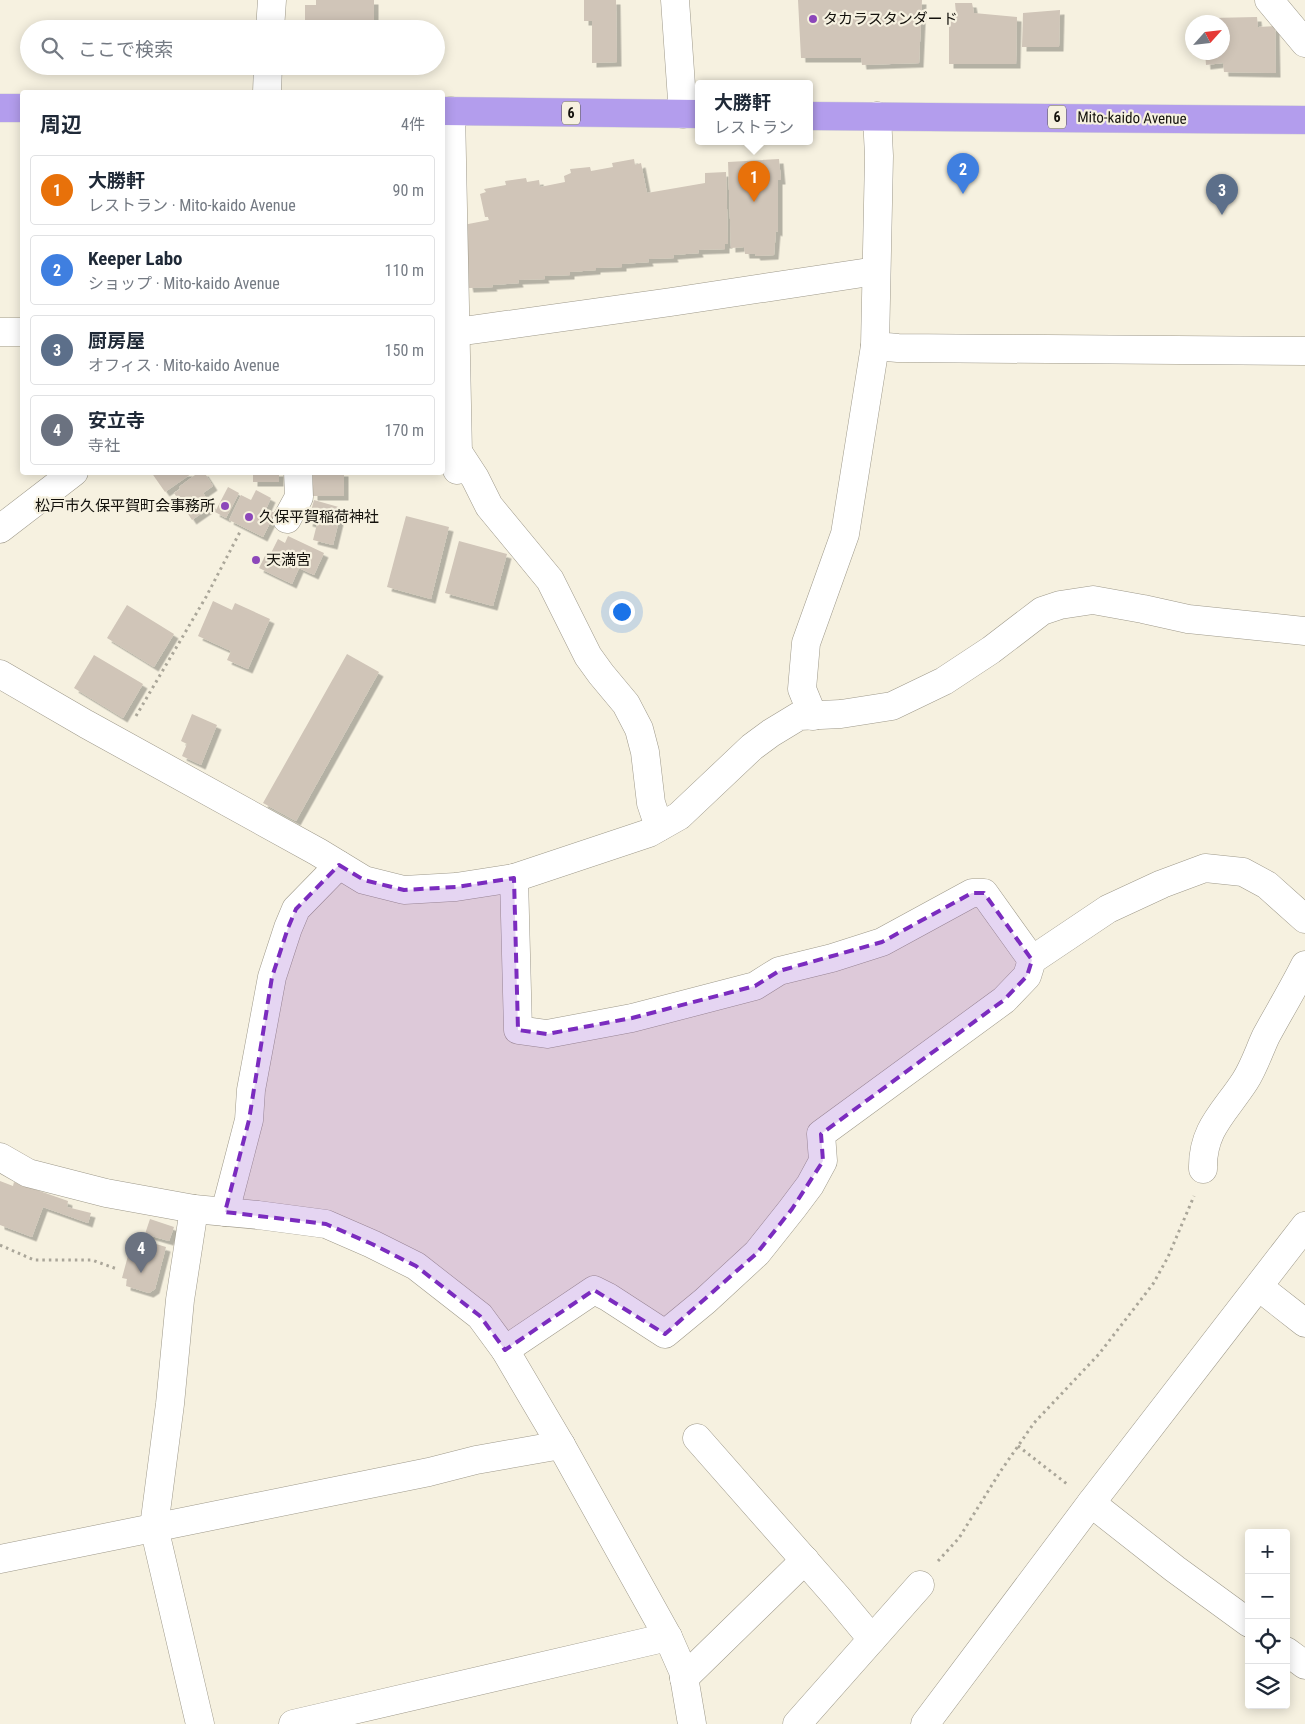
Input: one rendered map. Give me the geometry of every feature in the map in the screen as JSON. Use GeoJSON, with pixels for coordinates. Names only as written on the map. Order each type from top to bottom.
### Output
{"type":"FeatureCollection","features":[{"type":"Feature","properties":{"kind":"highway"},"geometry":{"type":"LineString","coordinates":[[0,108],[20,108]]}},
{"type":"Feature","properties":{"kind":"highway","name":"6"},"geometry":{"type":"LineString","coordinates":[[447,111],[691,114]]}},
{"type":"Feature","properties":{"kind":"highway","name":"Mito-kaido Avenue"},"geometry":{"type":"LineString","coordinates":[[813,116],[1305,120]]}},
{"type":"Feature","properties":{"kind":"street"},"geometry":{"type":"LineString","coordinates":[[271,20],[272,0]]}},
{"type":"Feature","properties":{"kind":"street"},"geometry":{"type":"LineString","coordinates":[[675,0],[691,114]]}},
{"type":"Feature","properties":{"kind":"street"},"geometry":{"type":"LineString","coordinates":[[1269,0],[1305,43]]}},
{"type":"Feature","properties":{"kind":"street"},"geometry":{"type":"LineString","coordinates":[[267,90],[268,75]]}},
{"type":"Feature","properties":{"kind":"street"},"geometry":{"type":"LineString","coordinates":[[447,111],[448,334],[457,462],[475,478],[489,506],[550,580],[588,656],[626,704],[639,728],[645,752],[651,803],[659,828]]}},
{"type":"Feature","properties":{"kind":"street"},"geometry":{"type":"LineString","coordinates":[[813,716],[802,689],[806,643],[844,534],[875,346],[879,156],[876,116]]}},
{"type":"Feature","properties":{"kind":"street"},"geometry":{"type":"LineString","coordinates":[[448,334],[876,271]]}},
{"type":"Feature","properties":{"kind":"street"},"geometry":{"type":"LineString","coordinates":[[0,332],[20,332]]}},
{"type":"Feature","properties":{"kind":"street"},"geometry":{"type":"LineString","coordinates":[[875,346],[898,348],[1305,350]]}},
{"type":"Feature","properties":{"kind":"street"},"geometry":{"type":"LineString","coordinates":[[0,530],[70,475]]}},
{"type":"Feature","properties":{"kind":"street"},"geometry":{"type":"LineString","coordinates":[[287,519],[299,498],[298,475]]}},
{"type":"Feature","properties":{"kind":"street"},"geometry":{"type":"LineString","coordinates":[[0,674],[120,743],[310,847],[364,880],[404,890],[456,887],[514,878],[649,833],[679,816],[752,747],[800,716],[841,714],[892,706],[944,680],[991,650],[1042,612],[1060,605],[1092,600],[1188,619],[1305,631]]}},
{"type":"Feature","properties":{"kind":"street"},"geometry":{"type":"LineString","coordinates":[[225,1212],[249,1120],[251,1090],[272,977],[288,928],[296,909],[310,892],[339,865]]}},
{"type":"Feature","properties":{"kind":"street"},"geometry":{"type":"LineString","coordinates":[[505,1350],[594,1290],[665,1334],[705,1301],[757,1253],[792,1209],[810,1185],[823,1162],[821,1134],[1004,1000],[1027,976],[1032,960],[1108,910],[1162,884],[1205,868],[1243,872],[1267,885],[1305,918]]}},
{"type":"Feature","properties":{"kind":"street"},"geometry":{"type":"LineString","coordinates":[[514,878],[518,1030],[547,1034],[632,1018],[755,986],[779,971],[832,958],[882,942],[972,893],[984,893],[1032,960]]}},
{"type":"Feature","properties":{"kind":"street"},"geometry":{"type":"LineString","coordinates":[[1203,1169],[1202,1154],[1205,1144],[1222,1112],[1246,1080],[1266,1036],[1305,965]]}},
{"type":"Feature","properties":{"kind":"street"},"geometry":{"type":"LineString","coordinates":[[0,1157],[28,1173],[106,1193],[194,1209],[326,1224],[416,1266],[480,1316],[505,1350],[561,1445],[668,1636],[683,1671],[692,1724]]}},
{"type":"Feature","properties":{"kind":"street"},"geometry":{"type":"LineString","coordinates":[[194,1209],[180,1300],[170,1404],[154,1527],[200,1724]]}},
{"type":"Feature","properties":{"kind":"street"},"geometry":{"type":"LineString","coordinates":[[929,1723],[1091,1503],[1305,1226]]}},
{"type":"Feature","properties":{"kind":"street"},"geometry":{"type":"LineString","coordinates":[[1259,1287],[1305,1323]]}},
{"type":"Feature","properties":{"kind":"street"},"geometry":{"type":"LineString","coordinates":[[698,1438],[872,1638]]}},
{"type":"Feature","properties":{"kind":"street"},"geometry":{"type":"LineString","coordinates":[[0,1559],[429,1472],[476,1460],[561,1445]]}},
{"type":"Feature","properties":{"kind":"street"},"geometry":{"type":"LineString","coordinates":[[1091,1503],[1175,1569],[1245,1620]]}},
{"type":"Feature","properties":{"kind":"street"},"geometry":{"type":"LineString","coordinates":[[684,1678],[805,1560]]}},
{"type":"Feature","properties":{"kind":"street"},"geometry":{"type":"LineString","coordinates":[[797,1724],[920,1585]]}},
{"type":"Feature","properties":{"kind":"street"},"geometry":{"type":"LineString","coordinates":[[293,1724],[668,1636]]}},
{"type":"Feature","properties":{"kind":"street"},"geometry":{"type":"LineString","coordinates":[[1290,1654],[1305,1665]]}},
{"type":"Feature","properties":{"kind":"path"},"geometry":{"type":"LineString","coordinates":[[120,743],[206,597],[241,530]]}},
{"type":"Feature","properties":{"kind":"path"},"geometry":{"type":"LineString","coordinates":[[920,1585],[918,1582],[959,1538],[1000,1472],[1034,1423],[1099,1354],[1153,1284],[1168,1257],[1187,1214],[1203,1169]]}},
{"type":"Feature","properties":{"kind":"path"},"geometry":{"type":"LineString","coordinates":[[0,1245],[34,1260],[92,1260],[118,1269]]}},
{"type":"Feature","properties":{"kind":"path"},"geometry":{"type":"LineString","coordinates":[[1018,1446],[1091,1503]]}},
{"type":"Feature","properties":{"kind":"highlighted area"},"geometry":{"type":"Polygon","coordinates":[[[339,865],[364,880],[404,890],[456,887],[514,878],[518,1030],[547,1034],[632,1018],[755,986],[779,971],[882,942],[972,893],[984,893],[1032,960],[1027,976],[1004,1000],[821,1134],[823,1161],[792,1209],[757,1253],[665,1334],[594,1290],[505,1350],[480,1316],[416,1266],[372,1244],[326,1224],[225,1212],[249,1120],[272,977],[288,928],[296,909],[339,865]]]}},
{"type":"Feature","properties":{"kind":"building"},"geometry":{"type":"Polygon","coordinates":[[[316,0],[374,0],[374,20],[305,20],[305,5],[316,5],[316,0]]]}},
{"type":"Feature","properties":{"kind":"building"},"geometry":{"type":"Polygon","coordinates":[[[584,0],[616,0],[617,62],[592,63],[592,21],[584,21],[584,0]]]}},
{"type":"Feature","properties":{"kind":"building"},"geometry":{"type":"Polygon","coordinates":[[[798,0],[922,0],[919,63],[862,65],[861,58],[801,58],[798,0]]]}},
{"type":"Feature","properties":{"kind":"building"},"geometry":{"type":"Polygon","coordinates":[[[955,3],[972,3],[974,13],[1017,17],[1016,64],[949,64],[949,15],[956,13],[955,3]]]}},
{"type":"Feature","properties":{"kind":"building"},"geometry":{"type":"Polygon","coordinates":[[[1060,10],[1059,47],[1022,47],[1023,13],[1060,10]]]}},
{"type":"Feature","properties":{"kind":"building"},"geometry":{"type":"Polygon","coordinates":[[[1257,17],[1258,27],[1275,26],[1276,73],[1224,72],[1223,63],[1206,65],[1206,60],[1230,60],[1230,18],[1257,17]]]}},
{"type":"Feature","properties":{"kind":"building"},"geometry":{"type":"Polygon","coordinates":[[[634,159],[635,165],[641,163],[647,193],[705,183],[705,173],[726,172],[728,244],[725,244],[725,249],[698,250],[699,253],[673,255],[674,258],[648,259],[649,262],[622,264],[622,267],[570,272],[570,275],[544,276],[545,279],[518,280],[519,283],[492,285],[493,287],[469,288],[468,283],[465,283],[463,225],[489,220],[488,217],[485,217],[480,194],[486,192],[484,189],[506,185],[505,181],[526,178],[527,182],[539,180],[540,187],[565,182],[564,176],[571,173],[570,169],[590,167],[591,171],[613,167],[612,163],[634,159]]]}},
{"type":"Feature","properties":{"kind":"building"},"geometry":{"type":"Polygon","coordinates":[[[779,159],[781,180],[778,180],[778,232],[776,231],[774,255],[756,256],[755,254],[745,254],[744,247],[731,248],[728,162],[779,159]]]}},
{"type":"Feature","properties":{"kind":"building"},"geometry":{"type":"Polygon","coordinates":[[[153,475],[190,475],[165,492],[153,475]]]}},
{"type":"Feature","properties":{"kind":"building"},"geometry":{"type":"Polygon","coordinates":[[[195,475],[206,475],[213,486],[203,493],[212,506],[192,520],[174,493],[180,489],[179,487],[195,475]]]}},
{"type":"Feature","properties":{"kind":"building"},"geometry":{"type":"Polygon","coordinates":[[[253,475],[279,475],[279,482],[253,482],[253,475]]]}},
{"type":"Feature","properties":{"kind":"building"},"geometry":{"type":"Polygon","coordinates":[[[313,475],[344,475],[344,496],[313,496],[313,475]]]}},
{"type":"Feature","properties":{"kind":"building"},"geometry":{"type":"Polygon","coordinates":[[[228,487],[239,493],[226,518],[215,512],[228,487]]]}},
{"type":"Feature","properties":{"kind":"building"},"geometry":{"type":"Polygon","coordinates":[[[256,490],[271,498],[266,509],[275,513],[263,537],[229,520],[241,495],[251,500],[256,490]]]}},
{"type":"Feature","properties":{"kind":"building"},"geometry":{"type":"Polygon","coordinates":[[[314,500],[342,508],[333,545],[313,540],[317,524],[308,522],[314,500]]]}},
{"type":"Feature","properties":{"kind":"building"},"geometry":{"type":"Polygon","coordinates":[[[406,516],[449,527],[431,599],[387,587],[406,516]]]}},
{"type":"Feature","properties":{"kind":"building"},"geometry":{"type":"Polygon","coordinates":[[[288,536],[324,553],[314,575],[299,568],[292,584],[259,568],[267,552],[271,553],[278,539],[285,543],[288,536]]]}},
{"type":"Feature","properties":{"kind":"building"},"geometry":{"type":"Polygon","coordinates":[[[459,541],[507,554],[493,606],[445,593],[459,541]]]}},
{"type":"Feature","properties":{"kind":"building"},"geometry":{"type":"Polygon","coordinates":[[[213,601],[232,610],[235,603],[270,619],[248,669],[227,660],[231,651],[198,636],[213,601]]]}},
{"type":"Feature","properties":{"kind":"building"},"geometry":{"type":"Polygon","coordinates":[[[127,605],[174,634],[154,667],[107,638],[127,605]]]}},
{"type":"Feature","properties":{"kind":"building"},"geometry":{"type":"Polygon","coordinates":[[[347,654],[379,672],[296,821],[263,803],[347,654]]]}},
{"type":"Feature","properties":{"kind":"building"},"geometry":{"type":"Polygon","coordinates":[[[94,655],[143,684],[123,718],[74,688],[94,655]]]}},
{"type":"Feature","properties":{"kind":"building"},"geometry":{"type":"Polygon","coordinates":[[[192,714],[217,725],[201,765],[182,756],[187,744],[181,741],[192,714]]]}},
{"type":"Feature","properties":{"kind":"building"},"geometry":{"type":"Polygon","coordinates":[[[0,1181],[13,1186],[14,1182],[68,1201],[67,1207],[91,1213],[88,1223],[43,1207],[32,1237],[0,1225],[0,1181]]]}},
{"type":"Feature","properties":{"kind":"building"},"geometry":{"type":"Polygon","coordinates":[[[150,1219],[174,1227],[169,1241],[145,1234],[150,1219]]]}},
{"type":"Feature","properties":{"kind":"building"},"geometry":{"type":"Polygon","coordinates":[[[133,1237],[166,1247],[155,1289],[149,1293],[126,1286],[127,1279],[122,1278],[133,1237]]]}},
{"type":"Feature","properties":{"kind":"place","name":"タカラスタンダード"},"geometry":{"type":"Point","coordinates":[813,19]}},
{"type":"Feature","properties":{"kind":"place","name":"Keeper Labo"},"geometry":{"type":"Point","coordinates":[963,194]}},
{"type":"Feature","properties":{"kind":"place","name":"大勝軒"},"geometry":{"type":"Point","coordinates":[754,202]}},
{"type":"Feature","properties":{"kind":"place","name":"厨房屋"},"geometry":{"type":"Point","coordinates":[1222,215]}},
{"type":"Feature","properties":{"kind":"place","name":"松戸市久保平賀町会事務所"},"geometry":{"type":"Point","coordinates":[225,506]}},
{"type":"Feature","properties":{"kind":"place","name":"久保平賀稲荷神社"},"geometry":{"type":"Point","coordinates":[249,517]}},
{"type":"Feature","properties":{"kind":"place","name":"天満宮"},"geometry":{"type":"Point","coordinates":[256,560]}},
{"type":"Feature","properties":{"kind":"place","name":"安立寺"},"geometry":{"type":"Point","coordinates":[141,1273]}}]}
